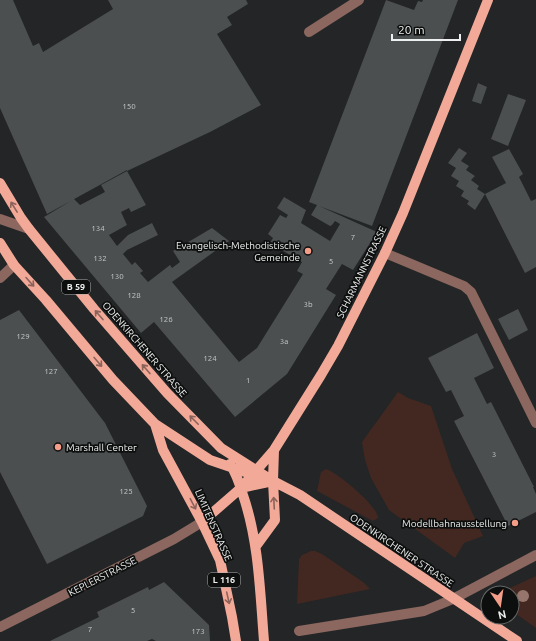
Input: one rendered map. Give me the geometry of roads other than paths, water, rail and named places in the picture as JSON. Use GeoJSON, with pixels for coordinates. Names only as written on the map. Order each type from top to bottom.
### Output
{"type":"FeatureCollection","features":[{"type":"Feature","properties":{"kind":"main road","name":"SCHARMANNSTRASSE"},"geometry":{"type":"LineString","coordinates":[[202,522],[241,488],[274,450],[321,375],[361,302],[406,206],[488,0]]}},
{"type":"Feature","properties":{"kind":"main road","name":"ODENKIRCHENER STRASSE"},"geometry":{"type":"LineString","coordinates":[[0,183],[29,229],[94,309],[167,393],[221,448],[255,472],[300,495],[517,641]]}},
{"type":"Feature","properties":{"kind":"main road","name":"ODENKIRCHENER STRASSE"},"geometry":{"type":"LineString","coordinates":[[0,243],[14,265],[46,300],[113,380],[155,424],[210,460],[233,468],[255,472]]}},
{"type":"Feature","properties":{"kind":"main road","name":"LIMITENSTRASSE"},"geometry":{"type":"LineString","coordinates":[[155,424],[163,450],[202,522],[220,560],[236,641]]}},
{"type":"Feature","properties":{"kind":"main road","name":"ODENKIRCHENER STRASSE"},"geometry":{"type":"LineString","coordinates":[[221,448],[233,468],[241,488]]}},
{"type":"Feature","properties":{"kind":"main road"},"geometry":{"type":"LineString","coordinates":[[256,546],[275,520],[273,481],[274,450]]}},
{"type":"Feature","properties":{"kind":"main road"},"geometry":{"type":"LineString","coordinates":[[264,641],[256,546],[250,516],[241,488],[273,481]]}},
{"type":"Feature","properties":{"kind":"street"},"geometry":{"type":"LineString","coordinates":[[309,32],[359,0]]}},
{"type":"Feature","properties":{"kind":"street"},"geometry":{"type":"LineString","coordinates":[[0,219],[29,229]]}},
{"type":"Feature","properties":{"kind":"street"},"geometry":{"type":"LineString","coordinates":[[385,253],[464,286],[471,292],[536,423]]}},
{"type":"Feature","properties":{"kind":"street"},"geometry":{"type":"LineString","coordinates":[[0,278],[14,265]]}},
{"type":"Feature","properties":{"kind":"street","name":"KEPLERSTRASSE"},"geometry":{"type":"LineString","coordinates":[[0,627],[174,539],[202,522]]}},
{"type":"Feature","properties":{"kind":"street"},"geometry":{"type":"LineString","coordinates":[[299,631],[424,612],[453,599],[536,554]]}},
{"type":"Feature","properties":{"kind":"place","name":"Evangelisch-Methodistische Gemeinde"},"geometry":{"type":"Point","coordinates":[308,251]}},
{"type":"Feature","properties":{"kind":"place","name":"Marshall Center"},"geometry":{"type":"Point","coordinates":[58,447]}},
{"type":"Feature","properties":{"kind":"place","name":"Modellbahnausstellung"},"geometry":{"type":"Point","coordinates":[515,523]}}]}
